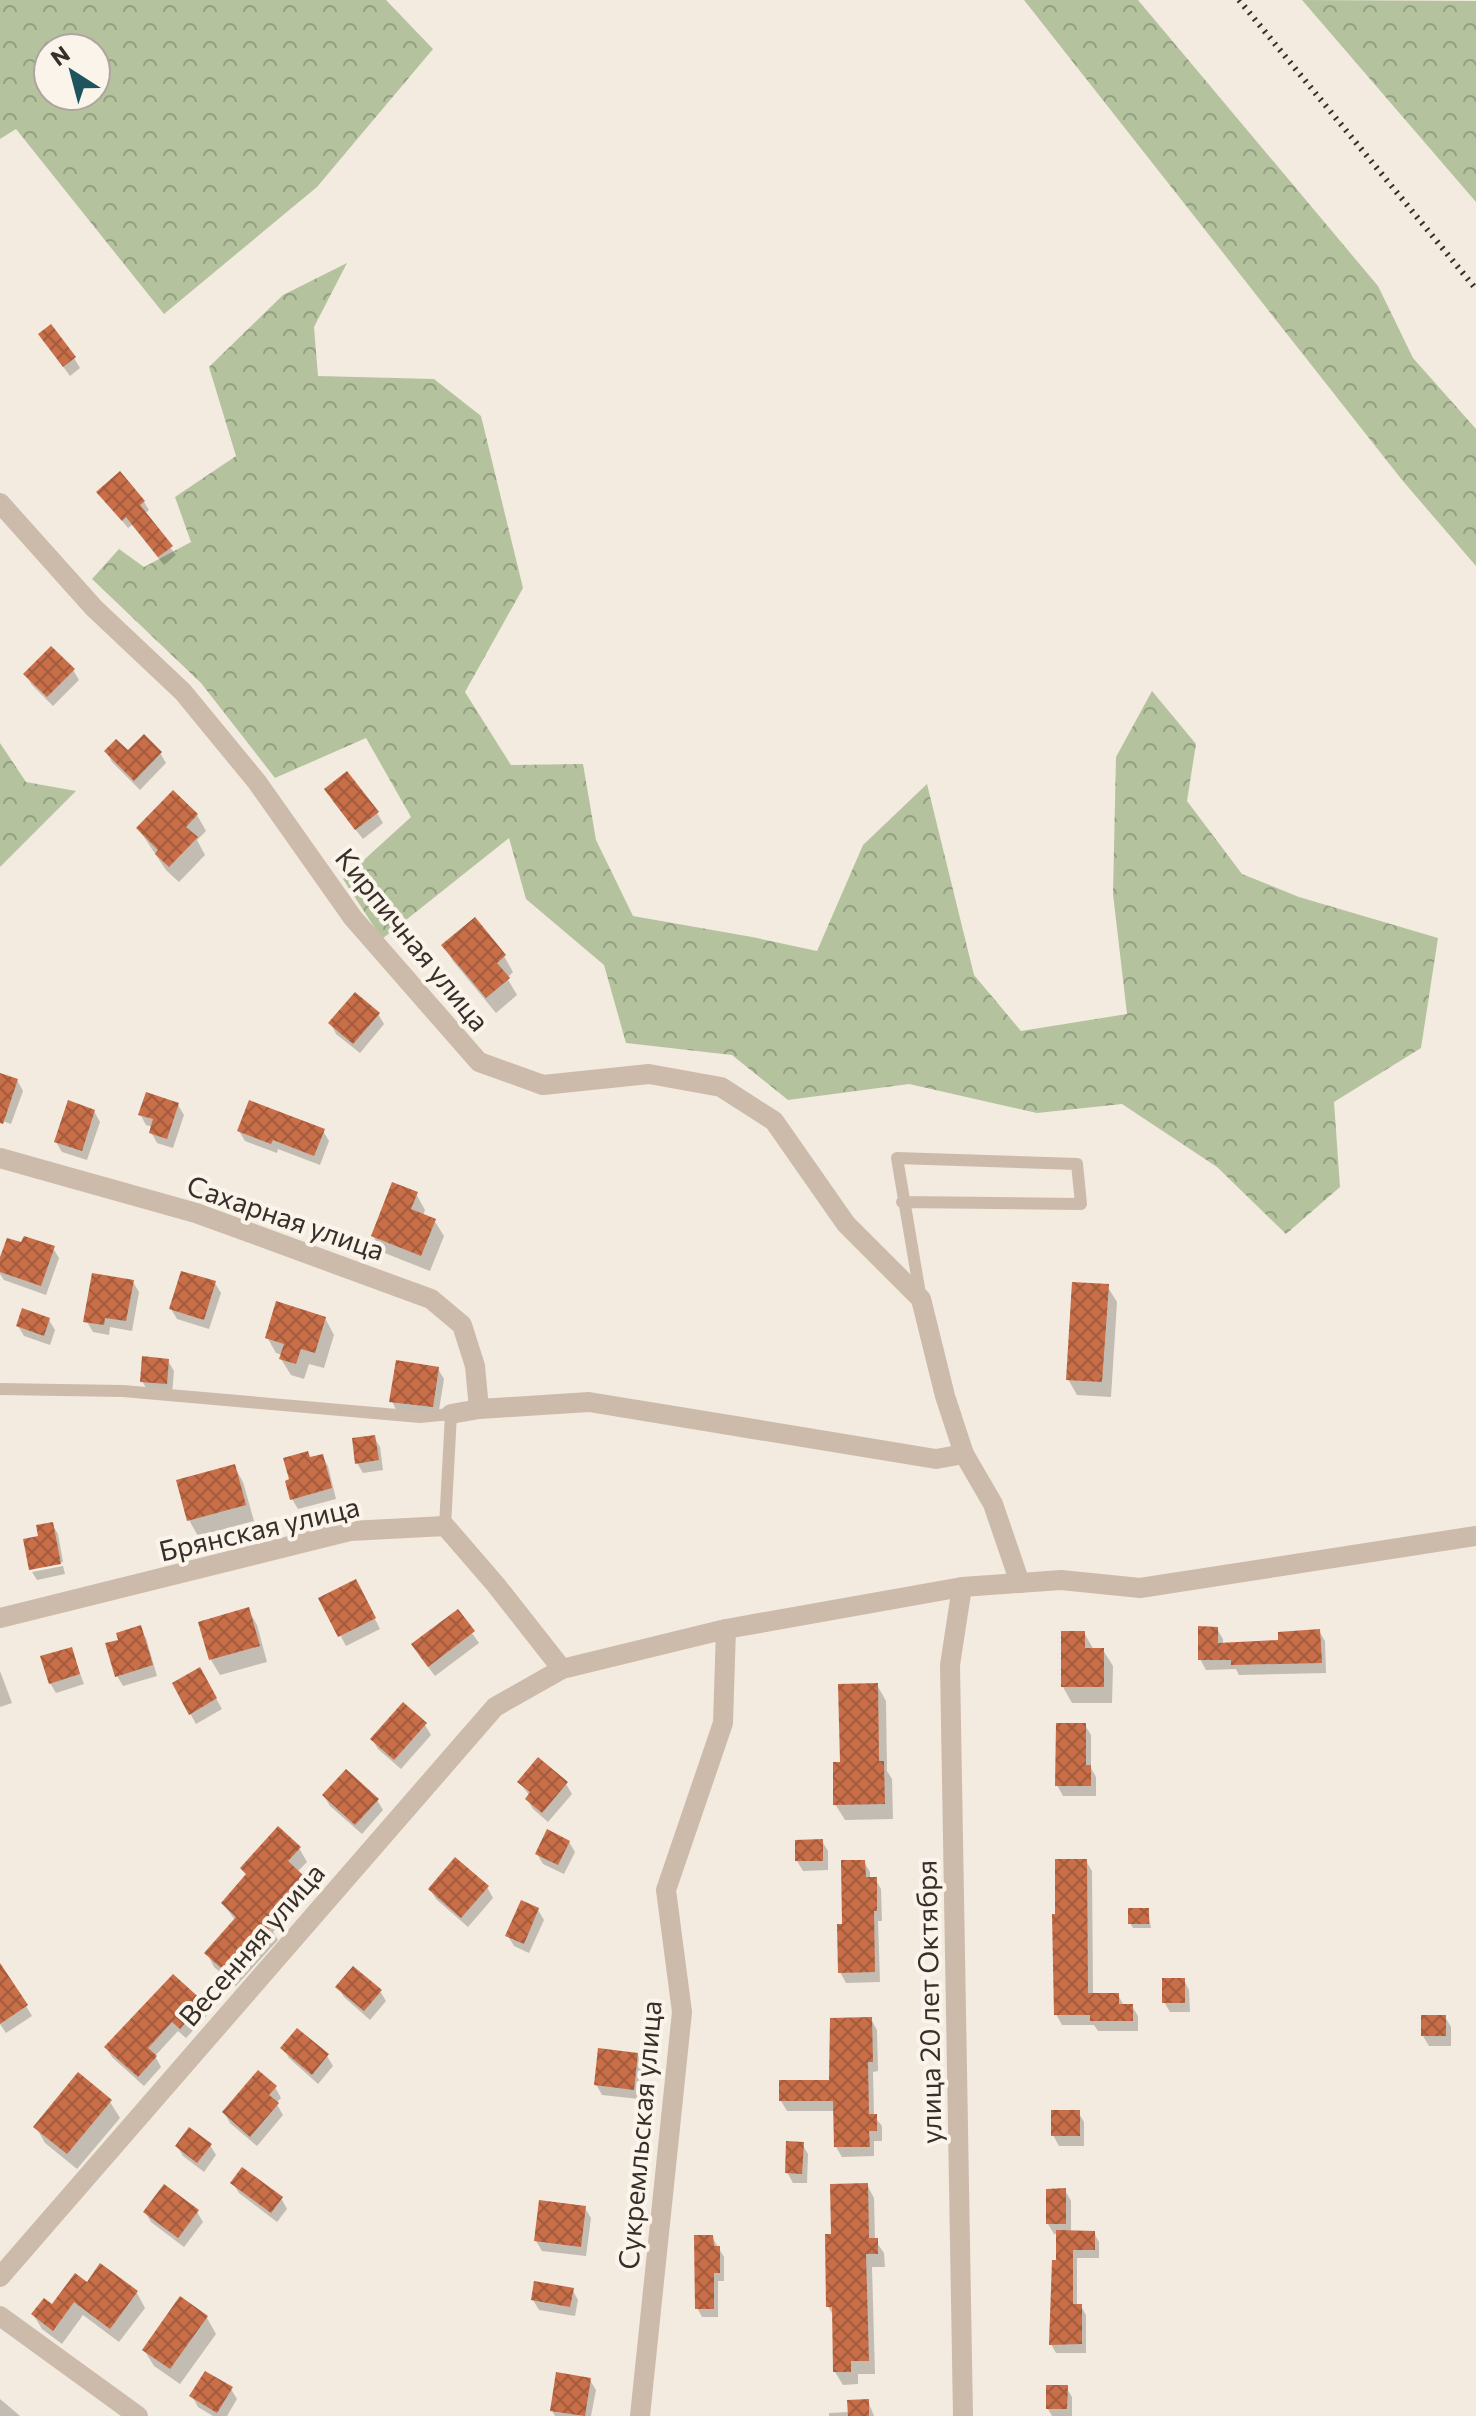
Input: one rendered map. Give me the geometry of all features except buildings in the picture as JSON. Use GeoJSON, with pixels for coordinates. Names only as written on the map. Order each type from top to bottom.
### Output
{"type":"FeatureCollection","features":[{"type":"Feature","properties":{"kind":"street","name":"Кирпичная улица"},"geometry":{"type":"LineString","coordinates":[[0,503],[94,608],[183,692],[257,782],[353,918],[479,1062],[543,1085],[649,1074],[721,1087],[774,1121],[846,1224],[921,1299]]}},
{"type":"Feature","properties":{"kind":"street","name":"Сахарная улица"},"geometry":{"type":"LineString","coordinates":[[0,1158],[196,1213],[431,1299],[462,1325],[475,1366],[479,1409]]}},
{"type":"Feature","properties":{"kind":"street"},"geometry":{"type":"LineString","coordinates":[[921,1299],[945,1396],[964,1454],[993,1504],[1020,1583]]}},
{"type":"Feature","properties":{"kind":"street"},"geometry":{"type":"LineString","coordinates":[[451,1414],[479,1409],[589,1402],[936,1459],[964,1454]]}},
{"type":"Feature","properties":{"kind":"street"},"geometry":{"type":"LineString","coordinates":[[445,1526],[562,1669]]}},
{"type":"Feature","properties":{"kind":"street","name":"Брянская улица"},"geometry":{"type":"LineString","coordinates":[[0,1618],[350,1531],[445,1526]]}},
{"type":"Feature","properties":{"kind":"street","name":"Весенняя улица"},"geometry":{"type":"LineString","coordinates":[[0,2277],[495,1707],[562,1669],[726,1629],[962,1587],[1061,1580],[1140,1588],[1476,1536]]}},
{"type":"Feature","properties":{"kind":"street","name":"улица 20 лет Октября"},"geometry":{"type":"LineString","coordinates":[[962,1587],[950,1665],[963,2416]]}},
{"type":"Feature","properties":{"kind":"street","name":"Сукремльская улица"},"geometry":{"type":"LineString","coordinates":[[640,2416],[682,2012],[666,1890],[723,1723],[726,1629]]}},
{"type":"Feature","properties":{"kind":"street"},"geometry":{"type":"LineString","coordinates":[[0,2316],[138,2416]]}},
{"type":"Feature","properties":{"kind":"lane"},"geometry":{"type":"LineString","coordinates":[[902,1202],[1081,1204],[1077,1164],[897,1158],[902,1202],[921,1299]]}},
{"type":"Feature","properties":{"kind":"lane"},"geometry":{"type":"LineString","coordinates":[[0,1389],[123,1391],[336,1412],[420,1417],[451,1414],[445,1526]]}},
{"type":"Feature","properties":{"kind":"green space"},"geometry":{"type":"Polygon","coordinates":[[[0,0],[386,0],[433,49],[317,187],[164,314],[16,129],[0,139],[0,0]]]}},
{"type":"Feature","properties":{"kind":"green space"},"geometry":{"type":"Polygon","coordinates":[[[1024,0],[1138,0],[1378,286],[1413,358],[1476,429],[1476,566],[1402,480],[1024,0]]]}},
{"type":"Feature","properties":{"kind":"green space"},"geometry":{"type":"Polygon","coordinates":[[[1302,0],[1476,1],[1476,202],[1302,0]]]}},
{"type":"Feature","properties":{"kind":"green space"},"geometry":{"type":"Polygon","coordinates":[[[347,263],[314,327],[318,376],[434,379],[481,416],[523,588],[465,692],[511,765],[583,764],[596,840],[633,916],[817,951],[863,845],[927,784],[974,975],[1021,1031],[1127,1014],[1113,894],[1116,757],[1152,691],[1196,744],[1187,801],[1242,874],[1299,897],[1438,938],[1421,1048],[1334,1102],[1340,1187],[1286,1234],[1217,1167],[1122,1104],[1037,1113],[909,1084],[788,1100],[732,1055],[626,1043],[604,965],[526,899],[509,838],[382,939],[343,879],[411,817],[366,738],[275,778],[201,683],[92,579],[119,549],[144,567],[191,542],[175,497],[236,456],[209,367],[283,295],[347,263]]]}},
{"type":"Feature","properties":{"kind":"green space"},"geometry":{"type":"Polygon","coordinates":[[[0,743],[26,782],[76,791],[0,867],[0,743]]]}},
{"type":"Feature","properties":{"kind":"railway"},"geometry":{"type":"LineString","coordinates":[[1239,0],[1476,289]]}}]}
